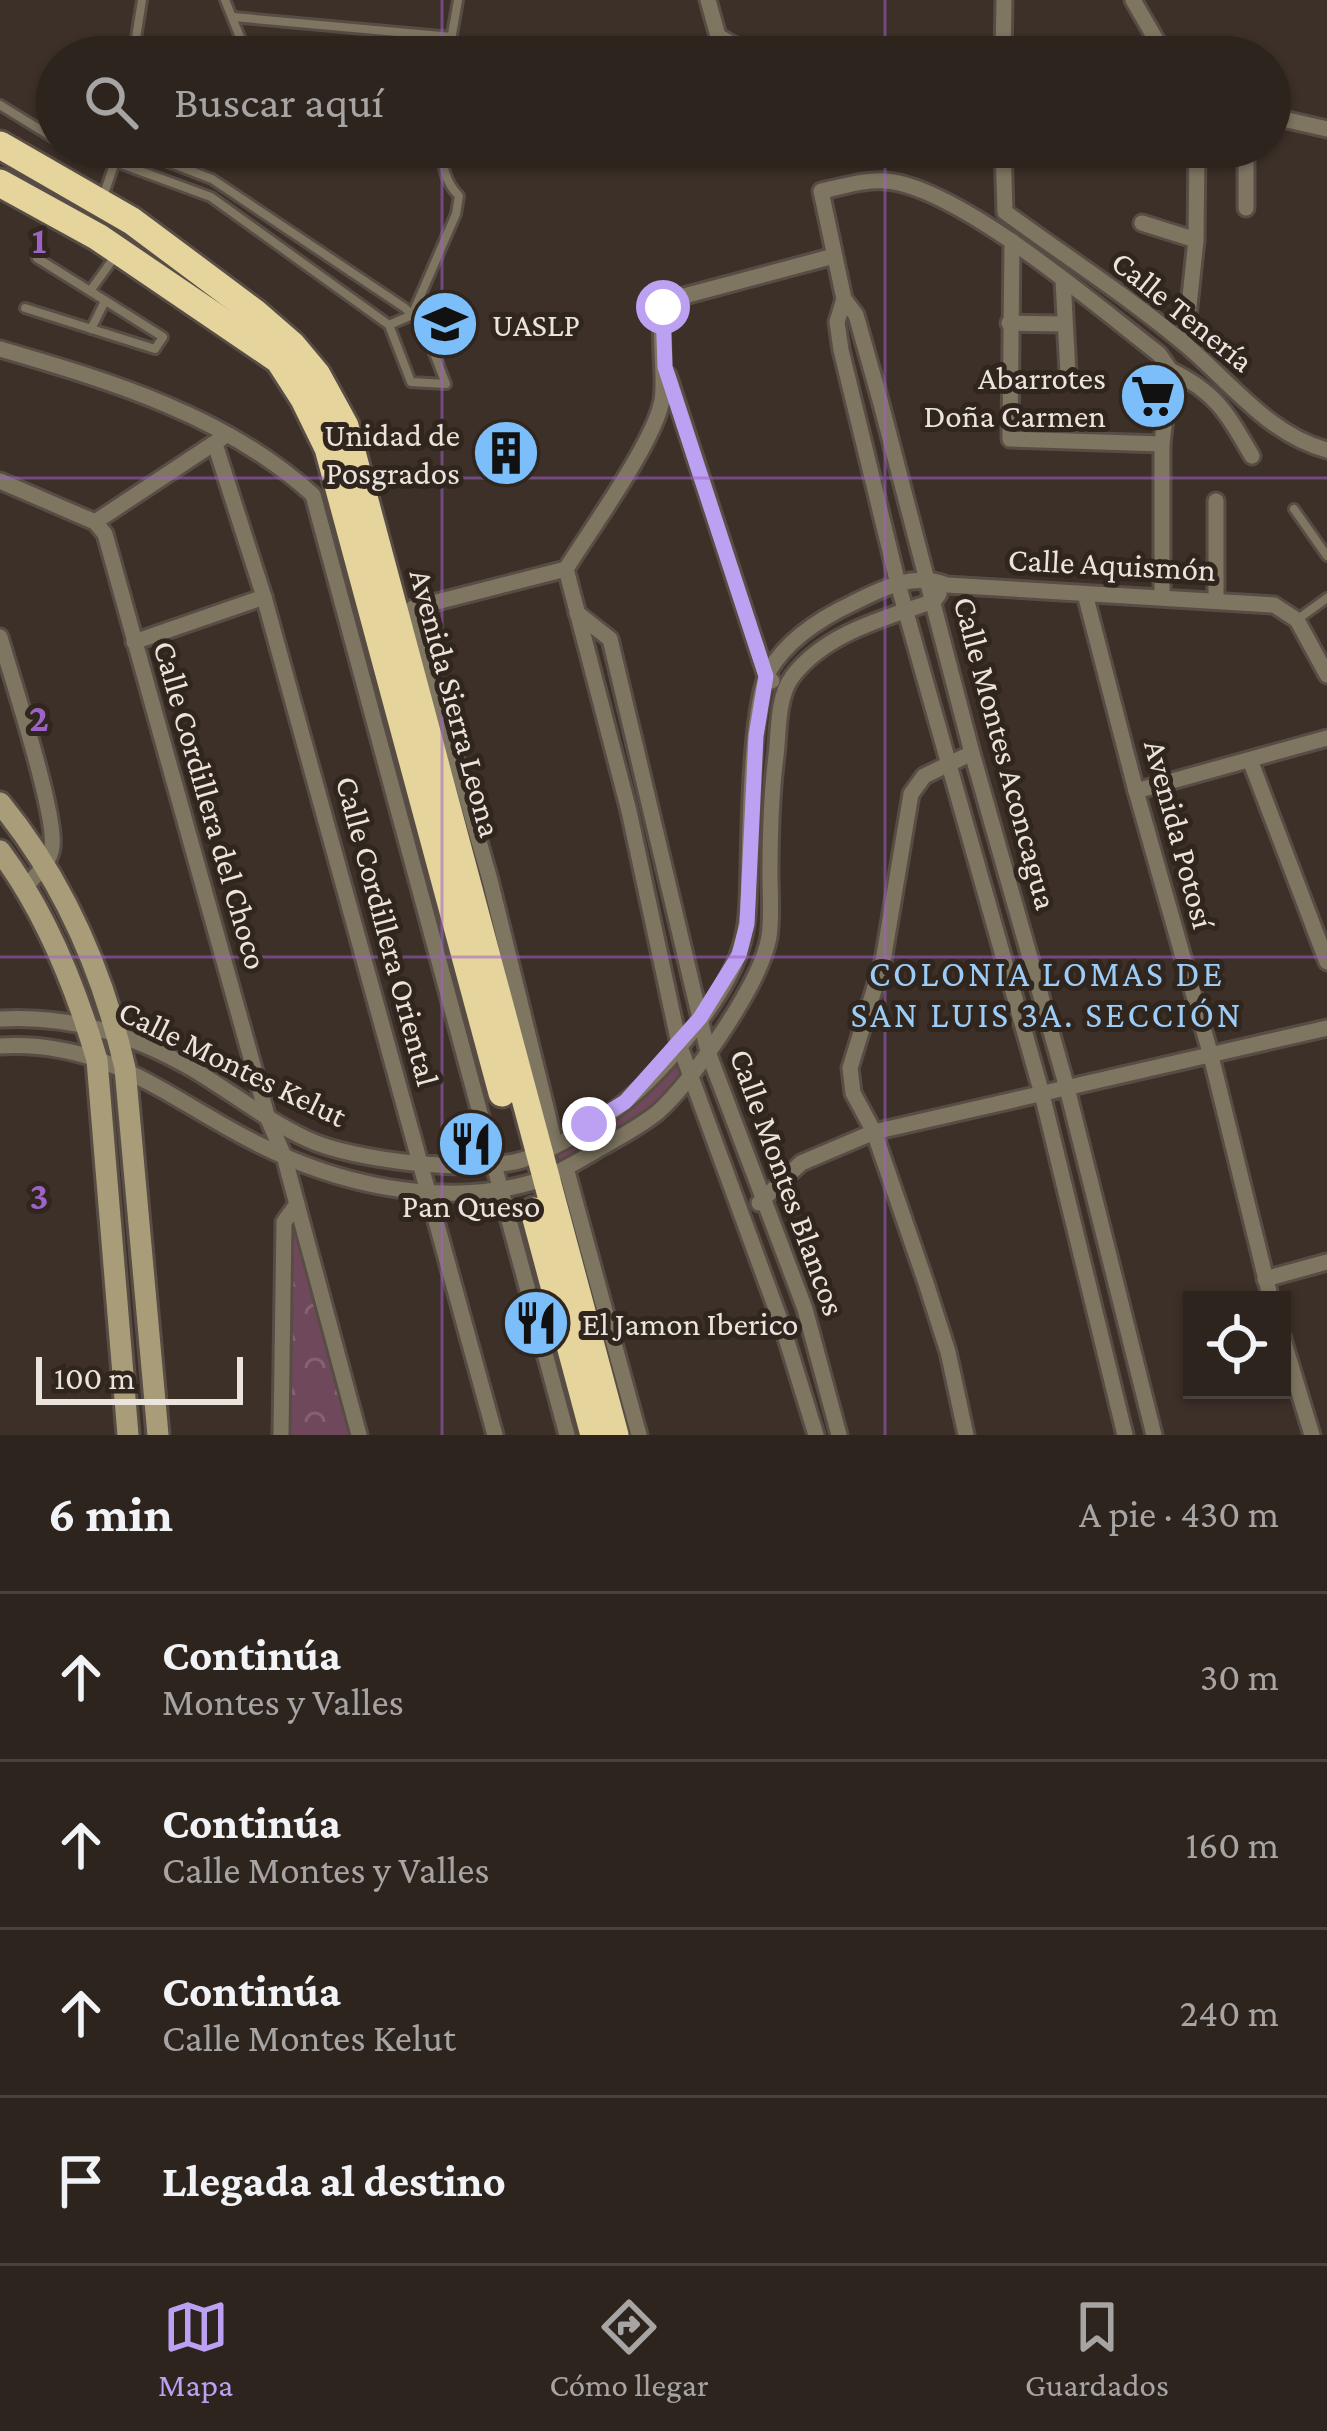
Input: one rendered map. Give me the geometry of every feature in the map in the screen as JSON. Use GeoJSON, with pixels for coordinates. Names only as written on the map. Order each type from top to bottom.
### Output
{"type":"FeatureCollection","features":[{"type":"Feature","properties":{"kind":"highway","name":"Avenida Sierra Leona"},"geometry":{"type":"LineString","coordinates":[[0,146],[36,167]]}},
{"type":"Feature","properties":{"kind":"highway","name":"Avenida Sierra Leona"},"geometry":{"type":"LineString","coordinates":[[38,168],[132,221],[292,345],[317,375],[345,426],[594,1435]]}},
{"type":"Feature","properties":{"kind":"highway","name":"Avenida Sierra Leona"},"geometry":{"type":"LineString","coordinates":[[0,183],[119,251],[279,360],[328,448],[480,976]]}},
{"type":"Feature","properties":{"kind":"highway"},"geometry":{"type":"LineString","coordinates":[[36,205],[85,218],[101,204]]}},
{"type":"Feature","properties":{"kind":"highway"},"geometry":{"type":"LineString","coordinates":[[119,251],[146,254],[249,309]]}},
{"type":"Feature","properties":{"kind":"highway","name":"Avenida Sierra Leona"},"geometry":{"type":"LineString","coordinates":[[530,1168],[615,1435]]}},
{"type":"Feature","properties":{"kind":"street"},"geometry":{"type":"LineString","coordinates":[[708,0],[718,36]]}},
{"type":"Feature","properties":{"kind":"street"},"geometry":{"type":"LineString","coordinates":[[1003,36],[1004,0]]}},
{"type":"Feature","properties":{"kind":"street"},"geometry":{"type":"LineString","coordinates":[[1133,0],[1154,36]]}},
{"type":"Feature","properties":{"kind":"street"},"geometry":{"type":"LineString","coordinates":[[1291,121],[1327,129]]}},
{"type":"Feature","properties":{"kind":"street","name":"Calle Tenería"},"geometry":{"type":"LineString","coordinates":[[1004,168],[1005,212],[1185,344],[1270,422],[1327,450]]}},
{"type":"Feature","properties":{"kind":"street"},"geometry":{"type":"LineString","coordinates":[[1185,344],[1198,168]]}},
{"type":"Feature","properties":{"kind":"street"},"geometry":{"type":"LineString","coordinates":[[1246,168],[1246,208]]}},
{"type":"Feature","properties":{"kind":"street","name":"Calle Montes Aconcagua"},"geometry":{"type":"LineString","coordinates":[[1012,241],[902,183],[880,180],[821,191],[844,299],[856,315],[880,400],[972,753],[1067,1088],[1154,1435]]}},
{"type":"Feature","properties":{"kind":"street"},"geometry":{"type":"LineString","coordinates":[[1142,223],[1196,240]]}},
{"type":"Feature","properties":{"kind":"street"},"geometry":{"type":"LineString","coordinates":[[1012,241],[1160,354],[1170,370],[1202,385],[1223,406],[1252,455]]}},
{"type":"Feature","properties":{"kind":"street"},"geometry":{"type":"LineString","coordinates":[[1012,241],[1010,439],[1162,444]]}},
{"type":"Feature","properties":{"kind":"street"},"geometry":{"type":"LineString","coordinates":[[566,569],[650,433],[662,404],[661,316],[670,300],[834,256]]}},
{"type":"Feature","properties":{"kind":"street"},"geometry":{"type":"LineString","coordinates":[[1063,280],[1068,373]]}},
{"type":"Feature","properties":{"kind":"street","name":"Calle Montes Aconcagua"},"geometry":{"type":"LineString","coordinates":[[844,299],[838,322],[841,350],[898,584],[1042,1094],[1125,1435]]}},
{"type":"Feature","properties":{"kind":"street"},"geometry":{"type":"LineString","coordinates":[[1009,323],[1063,324]]}},
{"type":"Feature","properties":{"kind":"street"},"geometry":{"type":"LineString","coordinates":[[0,349],[140,393],[220,440],[94,522],[0,481]]}},
{"type":"Feature","properties":{"kind":"street"},"geometry":{"type":"LineString","coordinates":[[665,367],[766,676],[784,691],[808,660],[846,634],[934,601],[947,585]]}},
{"type":"Feature","properties":{"kind":"street"},"geometry":{"type":"LineString","coordinates":[[1162,597],[1162,444],[1170,370]]}},
{"type":"Feature","properties":{"kind":"street"},"geometry":{"type":"LineString","coordinates":[[856,405],[880,400]]}},
{"type":"Feature","properties":{"kind":"street","name":"Calle Cordillera Oriental"},"geometry":{"type":"LineString","coordinates":[[220,440],[495,1435]]}},
{"type":"Feature","properties":{"kind":"street","name":"Avenida Sierra Leona"},"geometry":{"type":"LineString","coordinates":[[220,440],[290,473],[313,495],[530,1168],[639,1435]]}},
{"type":"Feature","properties":{"kind":"street"},"geometry":{"type":"LineString","coordinates":[[1216,501],[1216,600]]}},
{"type":"Feature","properties":{"kind":"street","name":"Calle Cordillera del Choco"},"geometry":{"type":"LineString","coordinates":[[94,522],[105,535],[359,1435]]}},
{"type":"Feature","properties":{"kind":"street","name":"Avenida Sierra Leona"},"geometry":{"type":"LineString","coordinates":[[566,569],[413,608],[490,880],[567,1435]]}},
{"type":"Feature","properties":{"kind":"street","name":"Calle Montes Blancos"},"geometry":{"type":"LineString","coordinates":[[566,569],[689,1079],[742,1213],[817,1435]]}},
{"type":"Feature","properties":{"kind":"street"},"geometry":{"type":"LineString","coordinates":[[766,676],[797,638],[838,610],[898,584],[928,578]]}},
{"type":"Feature","properties":{"kind":"street","name":"Calle Aquismón"},"geometry":{"type":"LineString","coordinates":[[928,578],[947,585],[1274,605],[1297,620]]}},
{"type":"Feature","properties":{"kind":"street","name":"Avenida Potosí"},"geometry":{"type":"LineString","coordinates":[[1085,594],[1211,1056],[1268,1291]]}},
{"type":"Feature","properties":{"kind":"street"},"geometry":{"type":"LineString","coordinates":[[134,642],[264,597]]}},
{"type":"Feature","properties":{"kind":"street","name":"Calle Montes Blancos"},"geometry":{"type":"LineString","coordinates":[[577,614],[610,639],[708,1052],[805,1309],[839,1435]]}},
{"type":"Feature","properties":{"kind":"street"},"geometry":{"type":"LineString","coordinates":[[1297,620],[1327,675]]}},
{"type":"Feature","properties":{"kind":"street"},"geometry":{"type":"LineString","coordinates":[[0,637],[48,814],[52,847],[45,865],[26,886]]}},
{"type":"Feature","properties":{"kind":"street","name":"Calle Montes Kelut"},"geometry":{"type":"LineString","coordinates":[[0,1019],[117,1032],[191,1069],[268,1119],[311,1141],[357,1155],[530,1168],[625,1102],[700,1018],[739,955],[747,924],[756,736],[766,676]]}},
{"type":"Feature","properties":{"kind":"street","name":"Calle Montes Kelut"},"geometry":{"type":"LineString","coordinates":[[0,1046],[24,1044],[125,1068],[313,1169],[366,1184],[429,1192],[530,1168],[656,1114],[689,1079],[761,965],[770,935],[774,765],[784,691]]}},
{"type":"Feature","properties":{"kind":"street"},"geometry":{"type":"LineString","coordinates":[[1136,791],[1327,738]]}},
{"type":"Feature","properties":{"kind":"street"},"geometry":{"type":"LineString","coordinates":[[966,1435],[948,1352],[874,1132],[853,1093],[850,1068],[883,961],[910,794],[924,776],[972,753]]}},
{"type":"Feature","properties":{"kind":"street"},"geometry":{"type":"LineString","coordinates":[[1250,760],[1327,962]]}},
{"type":"Feature","properties":{"kind":"street"},"geometry":{"type":"LineString","coordinates":[[0,803],[45,865],[90,953],[117,1032],[125,1068],[158,1435]]}},
{"type":"Feature","properties":{"kind":"street"},"geometry":{"type":"LineString","coordinates":[[0,851],[26,886],[97,1060],[128,1435]]}},
{"type":"Feature","properties":{"kind":"street"},"geometry":{"type":"LineString","coordinates":[[742,1213],[765,1200],[801,1163],[874,1132],[1327,1028]]}},
{"type":"Feature","properties":{"kind":"street","name":"Calle Cordillera del Choco"},"geometry":{"type":"LineString","coordinates":[[281,1435],[284,1222],[297,1204]]}},
{"type":"Feature","properties":{"kind":"street"},"geometry":{"type":"LineString","coordinates":[[1265,1279],[1327,1262]]}},
{"type":"Feature","properties":{"kind":"street"},"geometry":{"type":"LineString","coordinates":[[1108,1371],[1137,1363]]}},
{"type":"Feature","properties":{"kind":"street"},"geometry":{"type":"LineString","coordinates":[[1291,1366],[1312,1435]]}},
{"type":"Feature","properties":{"kind":"lane"},"geometry":{"type":"LineString","coordinates":[[136,36],[142,0]]}},
{"type":"Feature","properties":{"kind":"lane"},"geometry":{"type":"LineString","coordinates":[[225,0],[240,36]]}},
{"type":"Feature","properties":{"kind":"lane"},"geometry":{"type":"LineString","coordinates":[[452,36],[458,0]]}},
{"type":"Feature","properties":{"kind":"lane"},"geometry":{"type":"LineString","coordinates":[[233,17],[431,36]]}},
{"type":"Feature","properties":{"kind":"lane"},"geometry":{"type":"LineString","coordinates":[[0,105],[36,127]]}},
{"type":"Feature","properties":{"kind":"lane"},"geometry":{"type":"LineString","coordinates":[[101,204],[111,168]]}},
{"type":"Feature","properties":{"kind":"lane"},"geometry":{"type":"LineString","coordinates":[[132,168],[203,194],[389,325],[411,382],[446,384],[424,327],[412,315],[212,179],[183,168]]}},
{"type":"Feature","properties":{"kind":"lane"},"geometry":{"type":"LineString","coordinates":[[389,325],[412,315],[456,214],[458,196],[444,168]]}},
{"type":"Feature","properties":{"kind":"lane"},"geometry":{"type":"LineString","coordinates":[[203,194],[212,179]]}},
{"type":"Feature","properties":{"kind":"lane"},"geometry":{"type":"LineString","coordinates":[[90,291],[119,251]]}},
{"type":"Feature","properties":{"kind":"lane"},"geometry":{"type":"LineString","coordinates":[[26,308],[155,349],[163,337],[37,258]]}},
{"type":"Feature","properties":{"kind":"lane"},"geometry":{"type":"LineString","coordinates":[[91,329],[105,301]]}},
{"type":"Feature","properties":{"kind":"lane"},"geometry":{"type":"LineString","coordinates":[[1294,508],[1327,556]]}},
{"type":"Feature","properties":{"kind":"lane"},"geometry":{"type":"LineString","coordinates":[[1297,620],[1327,598]]}},
{"type":"Feature","properties":{"kind":"green space"},"geometry":{"type":"Polygon","coordinates":[[[676,1067],[684,1073],[657,1101],[559,1161],[556,1146],[676,1067]]]}},
{"type":"Feature","properties":{"kind":"green space"},"geometry":{"type":"Polygon","coordinates":[[[292,1222],[352,1435],[290,1435],[292,1222]]]}},
{"type":"Feature","properties":{"kind":"place","name":"UASLP"},"geometry":{"type":"Point","coordinates":[445,324]}},
{"type":"Feature","properties":{"kind":"place","name":"Abarrotes Doña Carmen"},"geometry":{"type":"Point","coordinates":[1153,396]}},
{"type":"Feature","properties":{"kind":"place","name":"Unidad de Posgrados"},"geometry":{"type":"Point","coordinates":[506,453]}},
{"type":"Feature","properties":{"kind":"place","name":"Pan Queso"},"geometry":{"type":"Point","coordinates":[471,1144]}},
{"type":"Feature","properties":{"kind":"place","name":"El Jamon Iberico"},"geometry":{"type":"Point","coordinates":[536,1323]}},
{"type":"Feature","properties":{"kind":"district","name":"COLONIA LOMAS DE SAN LUIS 3A. SECCIÓN"},"geometry":{"type":"Point","coordinates":[1047,994]}},
{"type":"Feature","properties":{"kind":"route"},"geometry":{"type":"LineString","coordinates":[[589,1124],[625,1102],[700,1018],[739,955],[747,924],[756,736],[766,676],[665,367],[663,307]]}}]}
